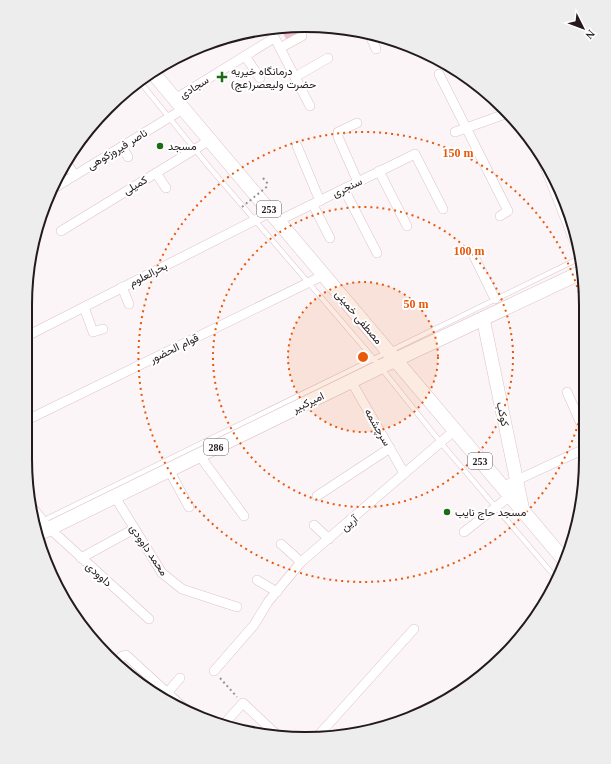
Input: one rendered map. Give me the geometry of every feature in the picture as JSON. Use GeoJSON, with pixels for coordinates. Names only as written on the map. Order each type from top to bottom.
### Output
{"type":"FeatureCollection","features":[{"type":"Feature","properties":{"kind":"main road","name":"مصطفی خمینی"},"geometry":{"type":"LineString","coordinates":[[156,77],[561,556]]}},
{"type":"Feature","properties":{"kind":"main road","name":"امیرکبیر"},"geometry":{"type":"LineString","coordinates":[[41,530],[46,525],[115,496],[351,381],[377,363],[483,318],[577,274]]}},
{"type":"Feature","properties":{"kind":"main road","name":"کوکب"},"geometry":{"type":"LineString","coordinates":[[483,318],[523,511]]}},
{"type":"Feature","properties":{"kind":"street"},"geometry":{"type":"LineString","coordinates":[[272,34],[310,106]]}},
{"type":"Feature","properties":{"kind":"street"},"geometry":{"type":"LineString","coordinates":[[280,48],[302,36]]}},
{"type":"Feature","properties":{"kind":"street","name":"سجادی"},"geometry":{"type":"LineString","coordinates":[[179,104],[245,56],[274,38]]}},
{"type":"Feature","properties":{"kind":"street"},"geometry":{"type":"LineString","coordinates":[[372,40],[376,49]]}},
{"type":"Feature","properties":{"kind":"street"},"geometry":{"type":"LineString","coordinates":[[245,56],[260,78]]}},
{"type":"Feature","properties":{"kind":"street"},"geometry":{"type":"LineString","coordinates":[[295,78],[328,58]]}},
{"type":"Feature","properties":{"kind":"street"},"geometry":{"type":"LineString","coordinates":[[439,74],[508,212],[500,216]]}},
{"type":"Feature","properties":{"kind":"street","name":"ناصر فیروزکوهی"},"geometry":{"type":"LineString","coordinates":[[60,185],[169,118],[179,104]]}},
{"type":"Feature","properties":{"kind":"street"},"geometry":{"type":"LineString","coordinates":[[454,132],[502,115]]}},
{"type":"Feature","properties":{"kind":"street"},"geometry":{"type":"LineString","coordinates":[[357,123],[338,132],[338,137],[358,182]]}},
{"type":"Feature","properties":{"kind":"street","name":"کمیلی"},"geometry":{"type":"LineString","coordinates":[[61,230],[210,140]]}},
{"type":"Feature","properties":{"kind":"street"},"geometry":{"type":"LineString","coordinates":[[297,146],[316,203],[330,238]]}},
{"type":"Feature","properties":{"kind":"street"},"geometry":{"type":"LineString","coordinates":[[122,147],[128,157]]}},
{"type":"Feature","properties":{"kind":"street","name":"سنجری"},"geometry":{"type":"LineString","coordinates":[[275,217],[316,203],[415,154],[443,209]]}},
{"type":"Feature","properties":{"kind":"street"},"geometry":{"type":"LineString","coordinates":[[70,168],[75,175]]}},
{"type":"Feature","properties":{"kind":"street"},"geometry":{"type":"LineString","coordinates":[[379,172],[407,226]]}},
{"type":"Feature","properties":{"kind":"street"},"geometry":{"type":"LineString","coordinates":[[156,173],[166,188]]}},
{"type":"Feature","properties":{"kind":"street"},"geometry":{"type":"LineString","coordinates":[[344,189],[377,253]]}},
{"type":"Feature","properties":{"kind":"street","name":"بحرالعلوم"},"geometry":{"type":"LineString","coordinates":[[32,333],[255,220],[275,217]]}},
{"type":"Feature","properties":{"kind":"street"},"geometry":{"type":"LineString","coordinates":[[472,252],[495,299]]}},
{"type":"Feature","properties":{"kind":"street","name":"قوام الحضور"},"geometry":{"type":"LineString","coordinates":[[32,418],[324,275]]}},
{"type":"Feature","properties":{"kind":"street"},"geometry":{"type":"LineString","coordinates":[[122,288],[129,304]]}},
{"type":"Feature","properties":{"kind":"street"},"geometry":{"type":"LineString","coordinates":[[84,307],[93,332],[104,328]]}},
{"type":"Feature","properties":{"kind":"street","name":"سرچشمه"},"geometry":{"type":"LineString","coordinates":[[351,381],[404,473]]}},
{"type":"Feature","properties":{"kind":"street"},"geometry":{"type":"LineString","coordinates":[[567,392],[579,419]]}},
{"type":"Feature","properties":{"kind":"street","name":"آرین"},"geometry":{"type":"LineString","coordinates":[[214,671],[254,625],[277,592],[301,562],[455,430]]}},
{"type":"Feature","properties":{"kind":"street"},"geometry":{"type":"LineString","coordinates":[[317,496],[390,448]]}},
{"type":"Feature","properties":{"kind":"street"},"geometry":{"type":"LineString","coordinates":[[464,532],[496,506],[506,491],[517,480],[579,451]]}},
{"type":"Feature","properties":{"kind":"street"},"geometry":{"type":"LineString","coordinates":[[199,455],[244,516]]}},
{"type":"Feature","properties":{"kind":"street"},"geometry":{"type":"LineString","coordinates":[[169,470],[189,507]]}},
{"type":"Feature","properties":{"kind":"street","name":"محمد داوودی"},"geometry":{"type":"LineString","coordinates":[[115,496],[134,530],[162,573],[182,589],[237,607]]}},
{"type":"Feature","properties":{"kind":"street","name":"داوودی"},"geometry":{"type":"LineString","coordinates":[[38,514],[46,525],[81,558],[149,619]]}},
{"type":"Feature","properties":{"kind":"street"},"geometry":{"type":"LineString","coordinates":[[314,524],[329,539]]}},
{"type":"Feature","properties":{"kind":"street"},"geometry":{"type":"LineString","coordinates":[[81,558],[134,530]]}},
{"type":"Feature","properties":{"kind":"street"},"geometry":{"type":"LineString","coordinates":[[281,544],[301,562]]}},
{"type":"Feature","properties":{"kind":"street"},"geometry":{"type":"LineString","coordinates":[[257,580],[277,592]]}},
{"type":"Feature","properties":{"kind":"street"},"geometry":{"type":"LineString","coordinates":[[322,731],[414,629]]}},
{"type":"Feature","properties":{"kind":"street"},"geometry":{"type":"LineString","coordinates":[[119,659],[122,656],[126,655],[156,687]]}},
{"type":"Feature","properties":{"kind":"street"},"geometry":{"type":"LineString","coordinates":[[166,693],[180,678]]}},
{"type":"Feature","properties":{"kind":"street"},"geometry":{"type":"LineString","coordinates":[[227,720],[243,702],[273,730]]}},
{"type":"Feature","properties":{"kind":"lane"},"geometry":{"type":"LineString","coordinates":[[143,86],[377,363],[553,575]]}},
{"type":"Feature","properties":{"kind":"lane"},"geometry":{"type":"LineString","coordinates":[[392,356],[495,299],[575,260]]}},
{"type":"Feature","properties":{"kind":"lane"},"geometry":{"type":"LineString","coordinates":[[40,525],[46,525],[377,363]]}},
{"type":"Feature","properties":{"kind":"path"},"geometry":{"type":"LineString","coordinates":[[242,207],[269,185],[263,178]]}},
{"type":"Feature","properties":{"kind":"path"},"geometry":{"type":"LineString","coordinates":[[214,671],[243,702]]}},
{"type":"Feature","properties":{"kind":"green space"},"geometry":{"type":"Polygon","coordinates":[[[304,32],[288,42],[283,33],[304,32]]]}},
{"type":"Feature","properties":{"kind":"place","name":"درمانگاه خیریه حضرت ولیعصر(عج)"},"geometry":{"type":"Point","coordinates":[222,77]}},
{"type":"Feature","properties":{"kind":"place","name":"مسجد"},"geometry":{"type":"Point","coordinates":[160,146]}},
{"type":"Feature","properties":{"kind":"place","name":"مسجد حاج نایب"},"geometry":{"type":"Point","coordinates":[447,512]}}]}
